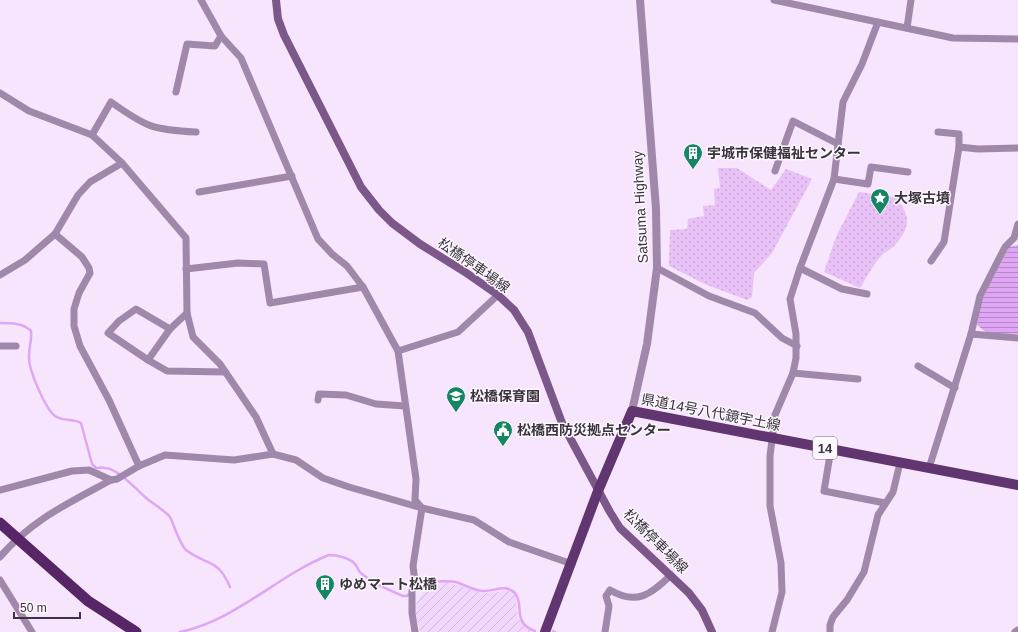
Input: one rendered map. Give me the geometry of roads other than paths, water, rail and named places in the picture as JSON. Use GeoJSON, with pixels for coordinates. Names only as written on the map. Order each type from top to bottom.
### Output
{"type":"FeatureCollection","features":[{"type":"Feature","properties":{"kind":"highway"},"geometry":{"type":"LineString","coordinates":[[0,523],[88,601],[136,632]]}},
{"type":"Feature","properties":{"kind":"main road","name":"松橋停車場線"},"geometry":{"type":"LineString","coordinates":[[276,0],[278,19],[284,35],[361,187],[392,223],[420,244],[498,295],[514,310],[528,332],[562,423],[598,491],[620,528],[689,593],[702,610],[712,632]]}},
{"type":"Feature","properties":{"kind":"main road","name":"県道14号八代鏡宇土線"},"geometry":{"type":"LineString","coordinates":[[545,632],[572,564],[598,491],[632,411],[1018,485]]}},
{"type":"Feature","properties":{"kind":"street"},"geometry":{"type":"LineString","coordinates":[[201,0],[221,36],[241,58],[318,239],[332,254],[348,266],[363,286],[398,351],[416,479],[415,500],[422,508]]}},
{"type":"Feature","properties":{"kind":"street","name":"Satsuma Highway"},"geometry":{"type":"LineString","coordinates":[[632,411],[647,344],[657,268],[656,209],[640,0]]}},
{"type":"Feature","properties":{"kind":"street"},"geometry":{"type":"LineString","coordinates":[[774,0],[954,38],[1018,39]]}},
{"type":"Feature","properties":{"kind":"street"},"geometry":{"type":"LineString","coordinates":[[907,28],[911,0]]}},
{"type":"Feature","properties":{"kind":"street"},"geometry":{"type":"LineString","coordinates":[[772,632],[782,592],[781,563],[769,495],[771,438],[775,415],[793,373],[797,346],[795,326],[790,305],[800,268],[834,179],[843,102],[862,64],[878,22]]}},
{"type":"Feature","properties":{"kind":"street"},"geometry":{"type":"LineString","coordinates":[[176,92],[187,44],[215,46],[221,36]]}},
{"type":"Feature","properties":{"kind":"street"},"geometry":{"type":"LineString","coordinates":[[0,93],[29,111],[92,135],[122,163],[186,238],[187,313],[193,337],[225,372],[256,417],[273,454]]}},
{"type":"Feature","properties":{"kind":"street"},"geometry":{"type":"LineString","coordinates":[[92,135],[111,102],[140,122],[153,128],[168,131],[196,132]]}},
{"type":"Feature","properties":{"kind":"street"},"geometry":{"type":"LineString","coordinates":[[775,171],[793,120],[838,144]]}},
{"type":"Feature","properties":{"kind":"street"},"geometry":{"type":"LineString","coordinates":[[931,261],[944,242],[959,147],[959,134],[938,132]]}},
{"type":"Feature","properties":{"kind":"street"},"geometry":{"type":"LineString","coordinates":[[959,147],[978,149],[1018,148]]}},
{"type":"Feature","properties":{"kind":"street"},"geometry":{"type":"LineString","coordinates":[[0,275],[25,260],[55,234],[82,190],[90,182],[122,163]]}},
{"type":"Feature","properties":{"kind":"street"},"geometry":{"type":"LineString","coordinates":[[834,179],[868,184],[871,167],[908,172]]}},
{"type":"Feature","properties":{"kind":"street"},"geometry":{"type":"LineString","coordinates":[[199,192],[292,176]]}},
{"type":"Feature","properties":{"kind":"street"},"geometry":{"type":"LineString","coordinates":[[929,468],[972,334],[980,296],[1002,252],[1014,238],[1018,224]]}},
{"type":"Feature","properties":{"kind":"street"},"geometry":{"type":"LineString","coordinates":[[55,234],[82,257],[89,268],[90,273],[79,294],[74,309],[74,326],[80,346],[109,400],[139,466]]}},
{"type":"Feature","properties":{"kind":"street"},"geometry":{"type":"LineString","coordinates":[[186,269],[238,263],[264,264],[270,303],[363,286]]}},
{"type":"Feature","properties":{"kind":"street"},"geometry":{"type":"LineString","coordinates":[[657,268],[709,296],[755,313],[782,338],[797,346]]}},
{"type":"Feature","properties":{"kind":"street"},"geometry":{"type":"LineString","coordinates":[[800,268],[842,289],[867,294]]}},
{"type":"Feature","properties":{"kind":"street"},"geometry":{"type":"LineString","coordinates":[[398,351],[458,332],[498,295]]}},
{"type":"Feature","properties":{"kind":"street"},"geometry":{"type":"LineString","coordinates":[[170,329],[136,309],[119,321],[108,333],[167,371],[225,372]]}},
{"type":"Feature","properties":{"kind":"street"},"geometry":{"type":"LineString","coordinates":[[148,360],[170,329],[187,313]]}},
{"type":"Feature","properties":{"kind":"street"},"geometry":{"type":"LineString","coordinates":[[972,334],[1018,338]]}},
{"type":"Feature","properties":{"kind":"street"},"geometry":{"type":"LineString","coordinates":[[0,346],[16,346]]}},
{"type":"Feature","properties":{"kind":"street"},"geometry":{"type":"LineString","coordinates":[[918,366],[955,388]]}},
{"type":"Feature","properties":{"kind":"street"},"geometry":{"type":"LineString","coordinates":[[793,373],[858,379]]}},
{"type":"Feature","properties":{"kind":"street"},"geometry":{"type":"LineString","coordinates":[[318,400],[319,394],[346,395],[376,404],[405,406]]}},
{"type":"Feature","properties":{"kind":"street"},"geometry":{"type":"LineString","coordinates":[[831,449],[824,491],[885,503]]}},
{"type":"Feature","properties":{"kind":"street"},"geometry":{"type":"LineString","coordinates":[[0,557],[17,538],[38,521],[139,466],[165,455],[234,460],[273,454],[296,460],[323,478],[422,508],[474,520],[509,542],[572,564]]}},
{"type":"Feature","properties":{"kind":"street"},"geometry":{"type":"LineString","coordinates":[[830,632],[830,625],[833,616],[847,600],[864,572],[878,515],[893,492],[900,463]]}},
{"type":"Feature","properties":{"kind":"street"},"geometry":{"type":"LineString","coordinates":[[0,490],[72,471],[90,470],[114,480]]}},
{"type":"Feature","properties":{"kind":"street"},"geometry":{"type":"LineString","coordinates":[[416,632],[412,604],[412,591],[415,582],[413,566],[422,508]]}},
{"type":"Feature","properties":{"kind":"street"},"geometry":{"type":"LineString","coordinates":[[605,632],[608,612],[606,596],[610,590],[620,596],[629,598],[650,594],[671,575]]}},
{"type":"Feature","properties":{"kind":"street"},"geometry":{"type":"LineString","coordinates":[[0,580],[32,632]]}},
{"type":"Feature","properties":{"kind":"street"},"geometry":{"type":"LineString","coordinates":[[1014,632],[1018,630]]}},
{"type":"Feature","properties":{"kind":"waterway"},"geometry":{"type":"LineString","coordinates":[[0,323],[13,323],[21,325],[31,331],[29,362],[34,379],[42,397],[55,416],[81,423],[92,464],[96,468],[110,469],[115,472],[167,514],[170,517],[179,539],[186,550],[221,571],[230,587]]}},
{"type":"Feature","properties":{"kind":"waterway"},"geometry":{"type":"LineString","coordinates":[[180,632],[219,618],[238,608],[292,574],[329,555],[339,556],[350,560],[356,565],[361,573],[387,589],[403,596],[407,596],[410,593]]}},
{"type":"Feature","properties":{"kind":"waterway"},"geometry":{"type":"LineString","coordinates":[[416,586],[419,583],[447,581],[456,582],[472,589],[482,591],[503,588],[511,590],[518,598],[523,623],[535,631]]}},
{"type":"Feature","properties":{"kind":"place","name":"宇城市保健福祉センター"},"geometry":{"type":"Point","coordinates":[693,170]}},
{"type":"Feature","properties":{"kind":"place","name":"大塚古墳"},"geometry":{"type":"Point","coordinates":[880,215]}},
{"type":"Feature","properties":{"kind":"place","name":"松橋保育園"},"geometry":{"type":"Point","coordinates":[456,413]}},
{"type":"Feature","properties":{"kind":"place","name":"松橋西防災拠点センター"},"geometry":{"type":"Point","coordinates":[503,447]}},
{"type":"Feature","properties":{"kind":"place","name":"ゆめマート松橋"},"geometry":{"type":"Point","coordinates":[325,601]}}]}
